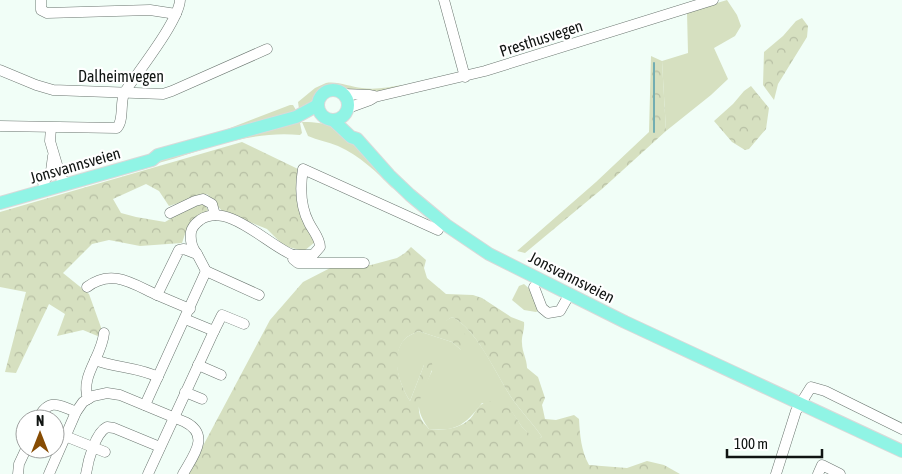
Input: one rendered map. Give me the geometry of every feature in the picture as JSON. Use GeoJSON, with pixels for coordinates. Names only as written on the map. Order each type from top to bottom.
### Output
{"type":"FeatureCollection","features":[{"type":"Feature","properties":{"kind":"main road"},"geometry":{"type":"LineString","coordinates":[[336,90],[344,94],[347,98],[347,111],[339,120],[329,119],[320,114],[318,105],[320,96],[327,91],[336,90]]}},
{"type":"Feature","properties":{"kind":"main road","name":"Jonsvannsveien"},"geometry":{"type":"LineString","coordinates":[[0,203],[120,161],[158,155],[296,117],[318,105]]}},
{"type":"Feature","properties":{"kind":"main road","name":"Jonsvannsveien"},"geometry":{"type":"LineString","coordinates":[[347,111],[357,139]]}},
{"type":"Feature","properties":{"kind":"main road","name":"Jonsvannsveien"},"geometry":{"type":"LineString","coordinates":[[296,117],[302,119],[329,119],[357,139],[389,175],[410,195],[446,225],[489,254],[569,295],[902,451]]}},
{"type":"Feature","properties":{"kind":"main road","name":"Jonsvannsveien"},"geometry":{"type":"LineString","coordinates":[[0,195],[43,182],[65,179]]}},
{"type":"Feature","properties":{"kind":"street"},"geometry":{"type":"LineString","coordinates":[[41,0],[41,10],[48,13],[150,10],[176,14]]}},
{"type":"Feature","properties":{"kind":"street"},"geometry":{"type":"LineString","coordinates":[[0,126],[51,131],[117,128],[120,123],[121,101],[124,93],[168,28],[180,6],[180,0]]}},
{"type":"Feature","properties":{"kind":"street"},"geometry":{"type":"LineString","coordinates":[[444,0],[465,77]]}},
{"type":"Feature","properties":{"kind":"street","name":"Presthusvegen"},"geometry":{"type":"LineString","coordinates":[[347,111],[375,97],[465,77],[713,0]]}},
{"type":"Feature","properties":{"kind":"street","name":"Dalheimvegen"},"geometry":{"type":"LineString","coordinates":[[0,70],[53,90],[163,94],[267,49]]}},
{"type":"Feature","properties":{"kind":"street","name":"Presthusvegen"},"geometry":{"type":"LineString","coordinates":[[344,94],[375,97]]}},
{"type":"Feature","properties":{"kind":"street"},"geometry":{"type":"LineString","coordinates":[[51,131],[50,141],[65,179]]}},
{"type":"Feature","properties":{"kind":"street"},"geometry":{"type":"LineString","coordinates":[[51,131],[56,140],[65,179]]}},
{"type":"Feature","properties":{"kind":"street"},"geometry":{"type":"LineString","coordinates":[[43,182],[51,171],[54,153]]}},
{"type":"Feature","properties":{"kind":"street"},"geometry":{"type":"LineString","coordinates":[[259,295],[206,271],[191,243],[192,228],[205,217],[215,215],[227,217],[240,222],[293,255],[314,255],[320,247],[304,208],[301,189],[304,169],[438,230]]}},
{"type":"Feature","properties":{"kind":"street"},"geometry":{"type":"LineString","coordinates":[[170,213],[195,200],[203,199],[212,204],[215,215]]}},
{"type":"Feature","properties":{"kind":"street"},"geometry":{"type":"LineString","coordinates":[[157,295],[177,252],[184,250],[197,254]]}},
{"type":"Feature","properties":{"kind":"street"},"geometry":{"type":"LineString","coordinates":[[293,255],[295,261],[302,264],[364,263]]}},
{"type":"Feature","properties":{"kind":"street"},"geometry":{"type":"LineString","coordinates":[[145,405],[206,271]]}},
{"type":"Feature","properties":{"kind":"street"},"geometry":{"type":"LineString","coordinates":[[87,287],[98,280],[114,277],[126,281],[157,295],[214,330]]}},
{"type":"Feature","properties":{"kind":"street"},"geometry":{"type":"LineString","coordinates":[[534,287],[540,304],[548,313],[560,311],[569,295]]}},
{"type":"Feature","properties":{"kind":"street"},"geometry":{"type":"LineString","coordinates":[[148,474],[222,315],[244,324]]}},
{"type":"Feature","properties":{"kind":"street"},"geometry":{"type":"LineString","coordinates":[[88,399],[85,389],[86,381],[102,343],[104,333]]}},
{"type":"Feature","properties":{"kind":"street"},"geometry":{"type":"LineString","coordinates":[[95,360],[109,365],[141,370],[158,377]]}},
{"type":"Feature","properties":{"kind":"street"},"geometry":{"type":"LineString","coordinates":[[198,365],[221,375]]}},
{"type":"Feature","properties":{"kind":"street"},"geometry":{"type":"LineString","coordinates":[[776,474],[800,404],[811,387],[817,388],[902,428]]}},
{"type":"Feature","properties":{"kind":"street"},"geometry":{"type":"LineString","coordinates":[[185,392],[202,400]]}},
{"type":"Feature","properties":{"kind":"street"},"geometry":{"type":"LineString","coordinates":[[105,452],[65,436],[76,412],[88,399],[100,394],[114,393],[193,427],[199,437],[198,446],[183,474]]}},
{"type":"Feature","properties":{"kind":"street"},"geometry":{"type":"LineString","coordinates":[[43,409],[50,405],[58,405],[76,412]]}},
{"type":"Feature","properties":{"kind":"street"},"geometry":{"type":"LineString","coordinates":[[86,474],[93,448],[103,429],[109,427],[160,447]]}},
{"type":"Feature","properties":{"kind":"street"},"geometry":{"type":"LineString","coordinates":[[18,474],[21,459]]}},
{"type":"Feature","properties":{"kind":"street"},"geometry":{"type":"LineString","coordinates":[[49,474],[55,459]]}},
{"type":"Feature","properties":{"kind":"street"},"geometry":{"type":"LineString","coordinates":[[818,474],[822,465],[840,474]]}},
{"type":"Feature","properties":{"kind":"green space"},"geometry":{"type":"Polygon","coordinates":[[[727,0],[737,15],[741,26],[735,36],[714,48],[728,79],[666,131],[662,61],[688,53],[687,12],[727,0]]]}},
{"type":"Feature","properties":{"kind":"green space"},"geometry":{"type":"Polygon","coordinates":[[[802,18],[808,26],[807,37],[778,84],[774,100],[763,85],[764,52],[783,36],[796,21],[802,18]]]}},
{"type":"Feature","properties":{"kind":"green space"},"geometry":{"type":"Polygon","coordinates":[[[651,56],[662,61],[666,131],[602,189],[525,253],[517,251],[596,182],[649,132],[651,56]]]}},
{"type":"Feature","properties":{"kind":"green space"},"geometry":{"type":"Polygon","coordinates":[[[326,83],[367,89],[402,85],[388,90],[370,92],[352,91],[336,86],[328,86],[319,90],[311,103],[300,111],[225,130],[290,105],[293,105],[296,110],[299,109],[298,102],[315,88],[326,83]]]}},
{"type":"Feature","properties":{"kind":"green space"},"geometry":{"type":"Polygon","coordinates":[[[751,86],[769,108],[766,129],[749,149],[745,150],[732,142],[714,121],[751,86]]]}},
{"type":"Feature","properties":{"kind":"green space"},"geometry":{"type":"Polygon","coordinates":[[[302,122],[300,123],[302,133],[300,135],[282,134],[247,138],[0,205],[302,122]]]}},
{"type":"Feature","properties":{"kind":"green space"},"geometry":{"type":"Polygon","coordinates":[[[302,122],[325,124],[341,132],[366,155],[393,189],[354,155],[338,146],[308,136],[302,122]]]}},
{"type":"Feature","properties":{"kind":"green space"},"geometry":{"type":"Polygon","coordinates":[[[242,142],[298,169],[315,242],[304,251],[284,246],[267,229],[222,211],[207,194],[169,206],[159,191],[146,184],[113,199],[121,213],[165,222],[199,202],[205,205],[208,210],[186,231],[182,243],[140,246],[109,240],[92,244],[63,273],[89,294],[103,333],[100,337],[83,330],[57,336],[65,314],[49,304],[16,373],[5,372],[26,292],[0,287],[0,212],[242,142]]]}},
{"type":"Feature","properties":{"kind":"green space"},"geometry":{"type":"Polygon","coordinates":[[[411,247],[426,260],[424,268],[427,278],[446,294],[473,295],[482,298],[511,317],[524,322],[522,340],[527,368],[538,377],[545,398],[542,405],[545,419],[556,420],[574,415],[579,419],[580,437],[589,465],[627,468],[647,461],[664,465],[680,474],[188,474],[270,320],[303,282],[336,265],[371,265],[397,258],[411,247]],[[452,317],[446,321],[465,334],[471,348],[467,351],[461,350],[452,342],[418,331],[407,337],[398,351],[399,377],[410,401],[424,365],[430,358],[432,370],[420,400],[419,408],[422,421],[429,429],[440,430],[456,427],[470,419],[485,402],[495,401],[508,405],[522,427],[535,439],[542,437],[511,397],[485,352],[461,323],[452,317]]]}},
{"type":"Feature","properties":{"kind":"green space"},"geometry":{"type":"Polygon","coordinates":[[[524,284],[533,292],[538,311],[536,312],[524,310],[512,300],[519,286],[524,284]]]}},
{"type":"Feature","properties":{"kind":"green space"},"geometry":{"type":"Polygon","coordinates":[[[452,317],[470,331],[511,397],[542,437],[535,440],[522,427],[508,406],[482,403],[466,421],[454,428],[429,429],[420,413],[419,400],[432,371],[424,365],[410,401],[402,386],[397,369],[398,351],[407,337],[418,331],[452,342],[461,350],[445,321],[452,317]]]}},
{"type":"Feature","properties":{"kind":"waterway"},"geometry":{"type":"LineString","coordinates":[[654,63],[654,132]]}}]}
